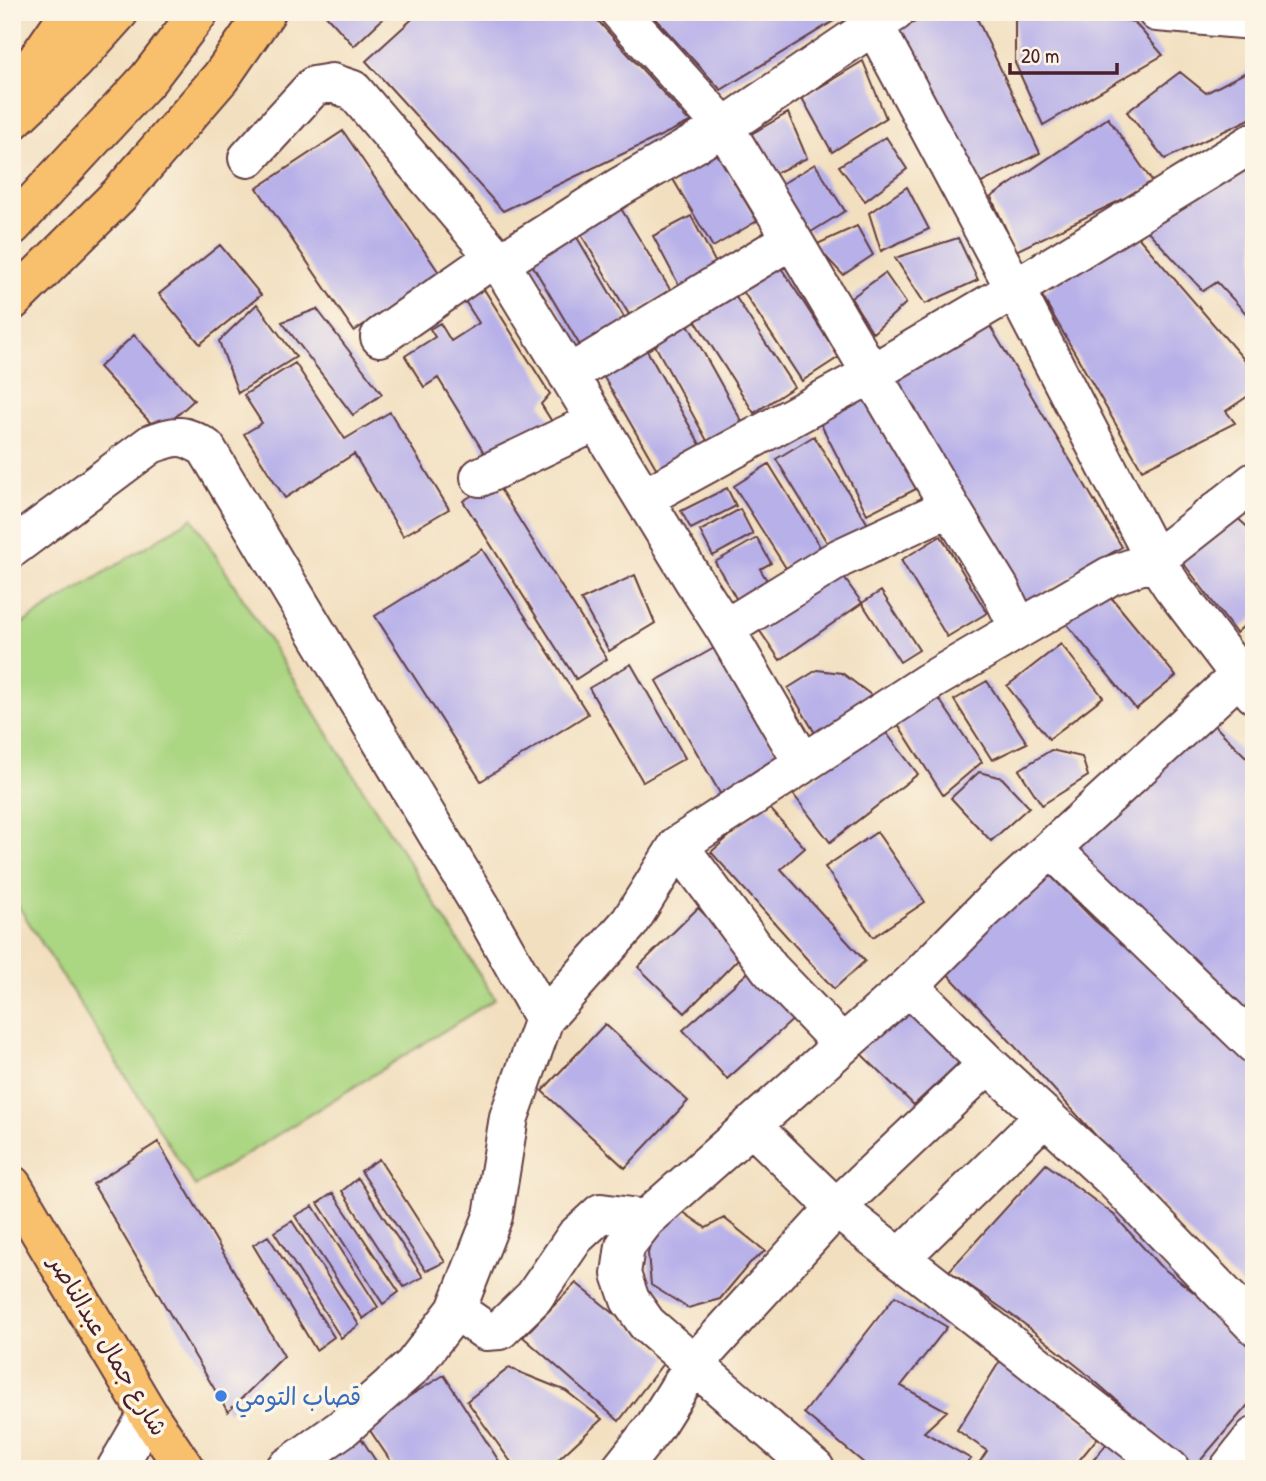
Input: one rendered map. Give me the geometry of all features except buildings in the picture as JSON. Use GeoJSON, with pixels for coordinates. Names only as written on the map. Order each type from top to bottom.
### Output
{"type":"FeatureCollection","features":[{"type":"Feature","properties":{"kind":"main road"},"geometry":{"type":"LineString","coordinates":[[12,96],[70,12]]}},
{"type":"Feature","properties":{"kind":"main road"},"geometry":{"type":"LineString","coordinates":[[12,121],[74,62],[119,12]]}},
{"type":"Feature","properties":{"kind":"main road"},"geometry":{"type":"LineString","coordinates":[[12,226],[148,79],[199,12]]}},
{"type":"Feature","properties":{"kind":"main road"},"geometry":{"type":"LineString","coordinates":[[12,301],[119,195],[221,77],[266,12]]}},
{"type":"Feature","properties":{"kind":"main road","name":"شارع جمال عبدالناصر"},"geometry":{"type":"LineString","coordinates":[[12,1185],[148,1414],[185,1469]]}},
{"type":"Feature","properties":{"kind":"street"},"geometry":{"type":"LineString","coordinates":[[620,12],[724,127],[1000,589],[1018,629]]}},
{"type":"Feature","properties":{"kind":"street"},"geometry":{"type":"LineString","coordinates":[[1157,12],[1254,20]]}},
{"type":"Feature","properties":{"kind":"street"},"geometry":{"type":"LineString","coordinates":[[380,337],[498,260],[724,127],[878,17],[1014,289],[1156,561],[1247,685],[1052,849],[984,911],[909,986],[646,1219],[625,1246],[621,1274],[630,1300],[647,1324],[815,1469]]}},
{"type":"Feature","properties":{"kind":"street"},"geometry":{"type":"LineString","coordinates":[[248,158],[314,86],[332,82],[353,90],[498,260],[725,629],[803,763]]}},
{"type":"Feature","properties":{"kind":"street"},"geometry":{"type":"LineString","coordinates":[[644,498],[871,374],[1254,142]]}},
{"type":"Feature","properties":{"kind":"street"},"geometry":{"type":"LineString","coordinates":[[568,375],[792,239]]}},
{"type":"Feature","properties":{"kind":"street"},"geometry":{"type":"LineString","coordinates":[[480,477],[597,421]]}},
{"type":"Feature","properties":{"kind":"street"},"geometry":{"type":"LineString","coordinates":[[12,548],[151,444],[171,437],[189,437],[206,448],[476,899],[544,1019]]}},
{"type":"Feature","properties":{"kind":"street"},"geometry":{"type":"LineString","coordinates":[[285,1469],[344,1427],[413,1366],[456,1310],[493,1216],[509,1116],[544,1019],[630,922],[678,845],[927,683],[1110,576],[1156,561],[1254,482]]}},
{"type":"Feature","properties":{"kind":"street"},"geometry":{"type":"LineString","coordinates":[[725,629],[840,558],[950,507]]}},
{"type":"Feature","properties":{"kind":"street"},"geometry":{"type":"LineString","coordinates":[[678,845],[770,969],[842,1044]]}},
{"type":"Feature","properties":{"kind":"street"},"geometry":{"type":"LineString","coordinates":[[1052,849],[1254,1044]]}},
{"type":"Feature","properties":{"kind":"street"},"geometry":{"type":"LineString","coordinates":[[909,986],[1113,1180],[1254,1325]]}},
{"type":"Feature","properties":{"kind":"street"},"geometry":{"type":"LineString","coordinates":[[621,1469],[655,1426],[694,1364],[836,1208],[988,1064]]}},
{"type":"Feature","properties":{"kind":"street"},"geometry":{"type":"LineString","coordinates":[[900,1258],[1045,1116]]}},
{"type":"Feature","properties":{"kind":"street"},"geometry":{"type":"LineString","coordinates":[[751,1125],[836,1208],[1170,1469]]}},
{"type":"Feature","properties":{"kind":"street"},"geometry":{"type":"LineString","coordinates":[[456,1310],[486,1332],[500,1330],[534,1297],[575,1237],[601,1213],[646,1219]]}},
{"type":"Feature","properties":{"kind":"street"},"geometry":{"type":"LineString","coordinates":[[116,1469],[148,1414]]}},
{"type":"Feature","properties":{"kind":"street"},"geometry":{"type":"LineString","coordinates":[[1229,1469],[1254,1437]]}},
{"type":"Feature","properties":{"kind":"green space"},"geometry":{"type":"Polygon","coordinates":[[[192,518],[495,999],[195,1186],[12,896],[12,630],[192,518]]]}},
{"type":"Feature","properties":{"kind":"place","name":"قصاب التومي"},"geometry":{"type":"Point","coordinates":[221,1396]}}]}
